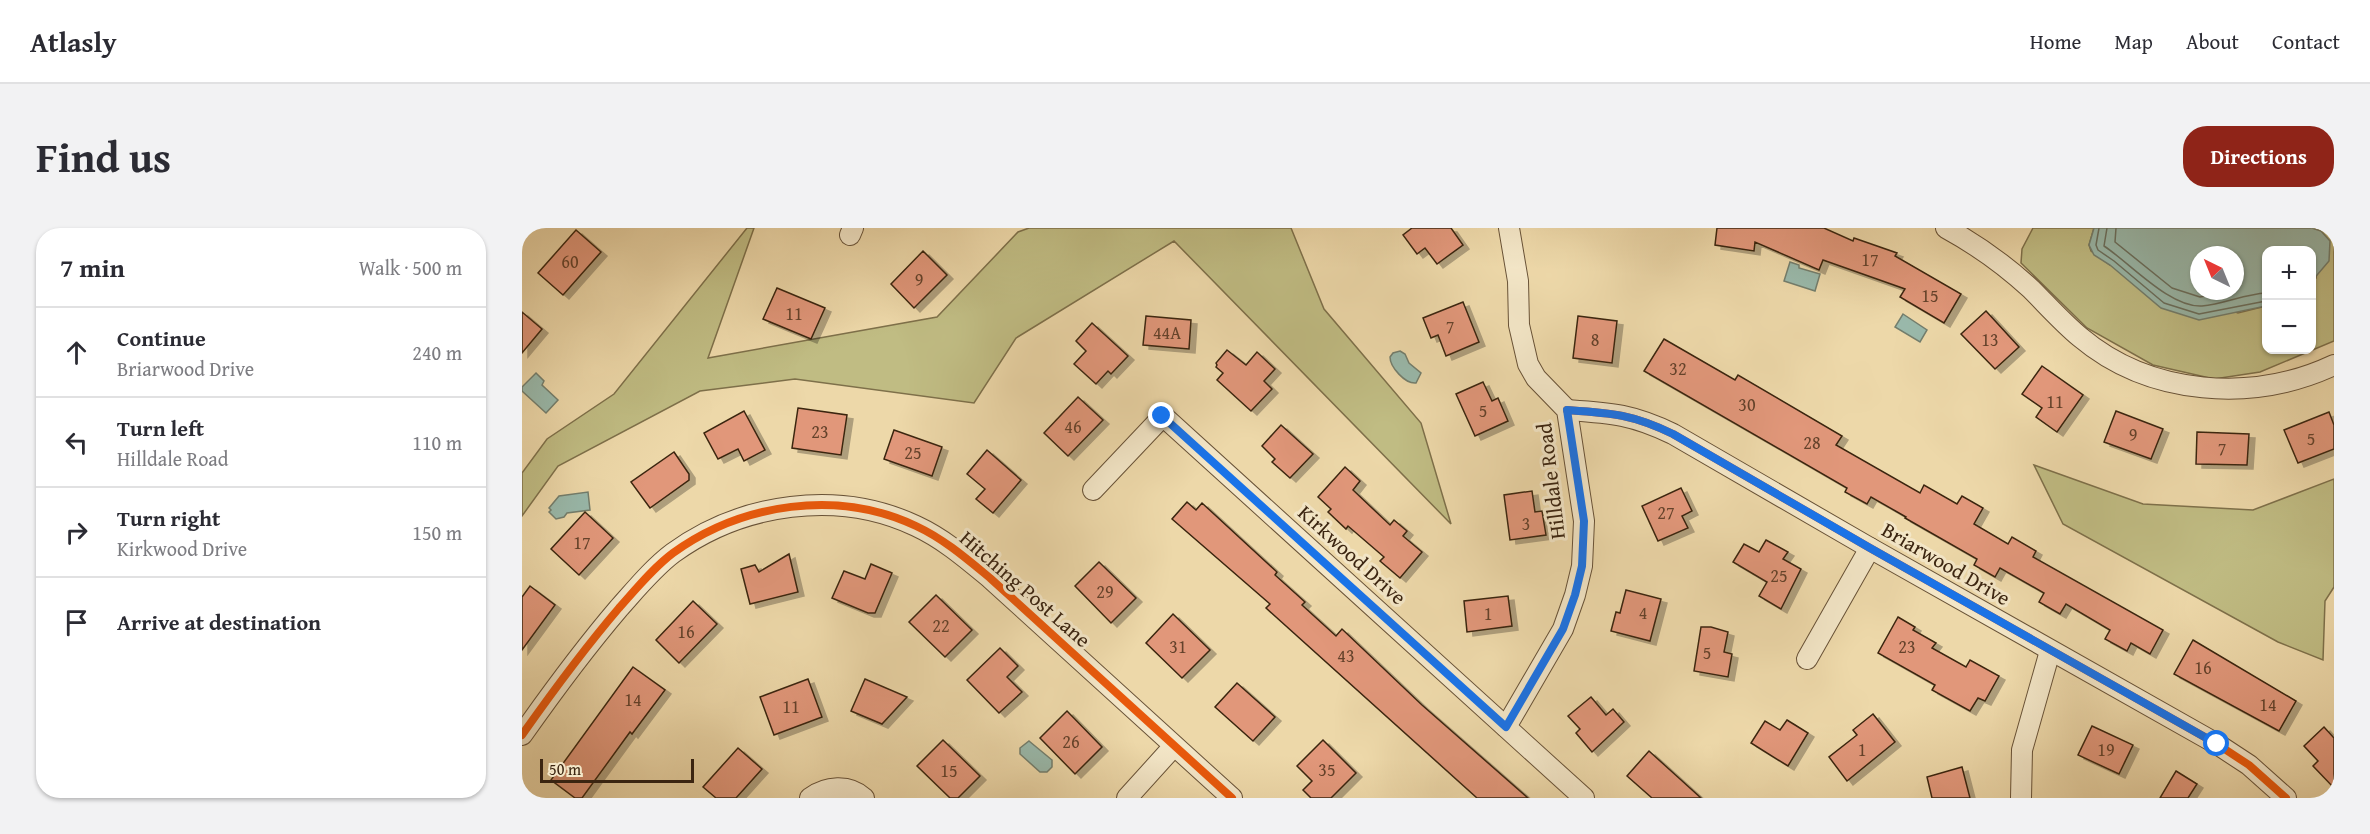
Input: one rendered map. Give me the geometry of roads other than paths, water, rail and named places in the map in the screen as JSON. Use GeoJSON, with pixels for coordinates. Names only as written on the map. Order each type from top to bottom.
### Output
{"type":"FeatureCollection","features":[{"type":"Feature","properties":{"kind":"street","name":"Hilldale Road"},"geometry":{"type":"LineString","coordinates":[[1506,727],[1563,629],[1582,566],[1584,521],[1567,410],[1536,378],[1528,364],[1519,325],[1518,281],[1509,228]]}},
{"type":"Feature","properties":{"kind":"street"},"geometry":{"type":"LineString","coordinates":[[1946,228],[1988,254],[2029,287],[2080,338],[2109,357],[2147,375],[2172,382],[2219,389],[2264,387],[2315,374],[2334,365]]}},
{"type":"Feature","properties":{"kind":"street","name":"Briarwood Drive"},"geometry":{"type":"LineString","coordinates":[[1567,410],[1622,414],[1647,421],[2217,744],[2249,765],[2286,798]]}},
{"type":"Feature","properties":{"kind":"street","name":"Kirkwood Drive"},"geometry":{"type":"LineString","coordinates":[[1093,490],[1162,416],[1584,798]]}},
{"type":"Feature","properties":{"kind":"street","name":"Hitching Post Lane"},"geometry":{"type":"LineString","coordinates":[[522,735],[585,647],[640,584],[673,553],[716,528],[742,518],[780,507],[834,506],[870,511],[915,525],[952,547],[990,578],[1232,798]]}},
{"type":"Feature","properties":{"kind":"street"},"geometry":{"type":"LineString","coordinates":[[1807,659],[1870,548]]}},
{"type":"Feature","properties":{"kind":"street"},"geometry":{"type":"LineString","coordinates":[[2021,798],[2022,750],[2050,651]]}},
{"type":"Feature","properties":{"kind":"street"},"geometry":{"type":"LineString","coordinates":[[1127,798],[1174,746]]}},
{"type":"Feature","properties":{"kind":"street"},"geometry":{"type":"LineString","coordinates":[[810,798],[816,793],[840,787],[857,792],[864,798]]}},
{"type":"Feature","properties":{"kind":"water"},"geometry":{"type":"Polygon","coordinates":[[[2094,228],[2312,228],[2321,231],[2330,241],[2329,261],[2316,276],[2316,246],[2262,246],[2262,307],[2199,320],[2161,308],[2110,265],[2094,255],[2089,245],[2094,228]]]}},
{"type":"Feature","properties":{"kind":"water"},"geometry":{"type":"Polygon","coordinates":[[[1790,262],[1799,265],[1799,268],[1820,274],[1815,291],[1784,281],[1790,262]]]}},
{"type":"Feature","properties":{"kind":"water"},"geometry":{"type":"Polygon","coordinates":[[[1903,314],[1927,330],[1920,342],[1895,327],[1903,314]]]}},
{"type":"Feature","properties":{"kind":"water"},"geometry":{"type":"Polygon","coordinates":[[[1400,351],[1421,373],[1416,383],[1403,378],[1391,361],[1390,357],[1393,353],[1400,351]]]}},
{"type":"Feature","properties":{"kind":"water"},"geometry":{"type":"Polygon","coordinates":[[[536,373],[544,381],[542,385],[558,400],[546,413],[522,391],[522,387],[536,373]]]}},
{"type":"Feature","properties":{"kind":"water"},"geometry":{"type":"Polygon","coordinates":[[[588,492],[590,510],[567,513],[564,517],[556,519],[549,512],[551,510],[549,508],[559,496],[588,492]]]}},
{"type":"Feature","properties":{"kind":"water"},"geometry":{"type":"Polygon","coordinates":[[[1029,741],[1052,760],[1052,767],[1047,772],[1040,772],[1020,754],[1020,748],[1029,741]]]}}]}
